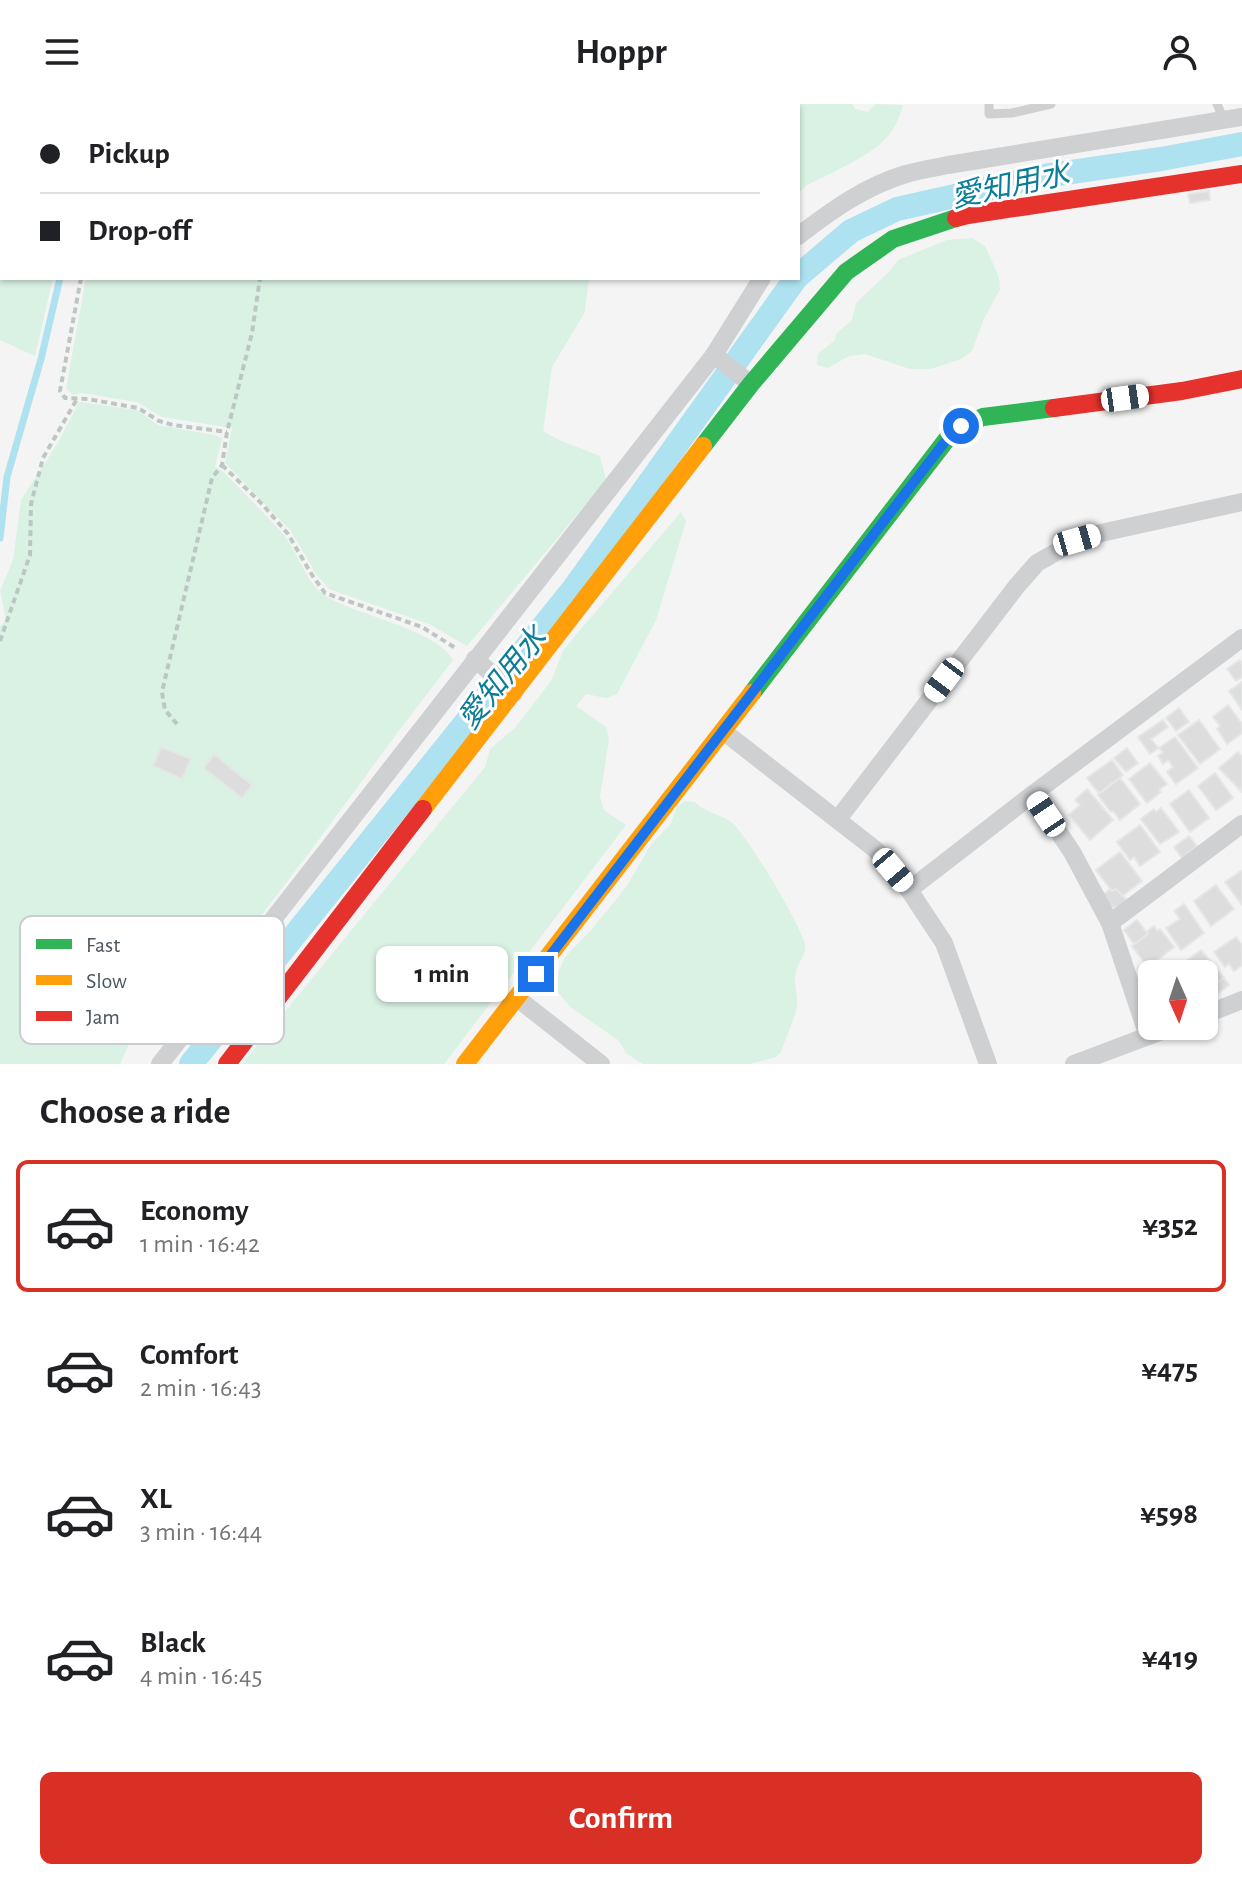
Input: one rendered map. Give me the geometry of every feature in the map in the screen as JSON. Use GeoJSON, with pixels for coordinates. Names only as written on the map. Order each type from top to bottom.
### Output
{"type":"FeatureCollection","features":[{"type":"Feature","properties":{"kind":"street"},"geometry":{"type":"LineString","coordinates":[[800,234],[838,206],[903,175],[1228,114]]}},
{"type":"Feature","properties":{"kind":"street"},"geometry":{"type":"LineString","coordinates":[[284,988],[510,689],[749,383],[846,272],[893,239],[968,215],[1242,174]]}},
{"type":"Feature","properties":{"kind":"street"},"geometry":{"type":"LineString","coordinates":[[277,916],[716,357],[761,280]]}},
{"type":"Feature","properties":{"kind":"street"},"geometry":{"type":"LineString","coordinates":[[716,357],[749,383]]}},
{"type":"Feature","properties":{"kind":"street"},"geometry":{"type":"LineString","coordinates":[[465,1064],[947,439],[961,426],[983,417],[1182,391],[1242,379]]}},
{"type":"Feature","properties":{"kind":"street"},"geometry":{"type":"LineString","coordinates":[[838,819],[1037,563],[1077,540],[1242,502]]}},
{"type":"Feature","properties":{"kind":"street"},"geometry":{"type":"LineString","coordinates":[[909,890],[1242,638]]}},
{"type":"Feature","properties":{"kind":"street"},"geometry":{"type":"LineString","coordinates":[[478,662],[510,689]]}},
{"type":"Feature","properties":{"kind":"street"},"geometry":{"type":"LineString","coordinates":[[723,731],[876,850],[909,890],[944,943],[988,1064]]}},
{"type":"Feature","properties":{"kind":"street"},"geometry":{"type":"LineString","coordinates":[[1033,794],[1072,852],[1110,923],[1138,1006]]}},
{"type":"Feature","properties":{"kind":"street"},"geometry":{"type":"LineString","coordinates":[[1110,923],[1242,824]]}},
{"type":"Feature","properties":{"kind":"street"},"geometry":{"type":"LineString","coordinates":[[517,998],[601,1064]]}},
{"type":"Feature","properties":{"kind":"street"},"geometry":{"type":"LineString","coordinates":[[1218,1009],[1242,1000]]}},
{"type":"Feature","properties":{"kind":"street"},"geometry":{"type":"LineString","coordinates":[[1074,1064],[1138,1040]]}},
{"type":"Feature","properties":{"kind":"street"},"geometry":{"type":"LineString","coordinates":[[160,1064],[176,1044]]}},
{"type":"Feature","properties":{"kind":"street"},"geometry":{"type":"LineString","coordinates":[[227,1064],[242,1044]]}},
{"type":"Feature","properties":{"kind":"lane"},"geometry":{"type":"LineString","coordinates":[[989,104],[989,114],[1012,113],[1051,104]]}},
{"type":"Feature","properties":{"kind":"path"},"geometry":{"type":"LineString","coordinates":[[81,280],[60,391],[65,398],[138,408],[159,421],[173,425],[227,432]]}},
{"type":"Feature","properties":{"kind":"path"},"geometry":{"type":"LineString","coordinates":[[177,724],[165,710],[162,692],[212,478],[222,465],[227,432],[252,333],[260,280]]}},
{"type":"Feature","properties":{"kind":"path"},"geometry":{"type":"LineString","coordinates":[[0,641],[30,555],[31,504],[43,458],[77,399]]}},
{"type":"Feature","properties":{"kind":"path"},"geometry":{"type":"LineString","coordinates":[[222,465],[288,534],[325,593],[422,627],[478,662]]}},
{"type":"Feature","properties":{"kind":"green space"},"geometry":{"type":"Polygon","coordinates":[[[800,104],[852,104],[855,109],[868,112],[875,104],[903,105],[894,128],[881,143],[800,192],[800,104]]]}},
{"type":"Feature","properties":{"kind":"green space"},"geometry":{"type":"Polygon","coordinates":[[[972,238],[985,246],[999,277],[1000,289],[972,351],[961,359],[931,369],[910,369],[865,354],[849,356],[828,368],[817,365],[818,354],[852,320],[856,303],[898,260],[947,240],[972,238]]]}},
{"type":"Feature","properties":{"kind":"green space"},"geometry":{"type":"Polygon","coordinates":[[[0,280],[53,280],[35,356],[0,340],[0,280]]]}},
{"type":"Feature","properties":{"kind":"green space"},"geometry":{"type":"Polygon","coordinates":[[[86,280],[589,280],[585,312],[552,367],[543,431],[600,456],[606,480],[467,646],[429,624],[329,589],[316,574],[291,531],[225,463],[232,428],[162,417],[137,402],[82,393],[73,395],[66,389],[86,280]]]}},
{"type":"Feature","properties":{"kind":"green space"},"geometry":{"type":"Polygon","coordinates":[[[79,402],[137,410],[158,425],[222,438],[215,467],[224,472],[283,534],[308,577],[321,592],[343,605],[431,640],[453,660],[261,916],[20,916],[20,1044],[129,1044],[120,1064],[0,1064],[0,627],[6,620],[0,591],[13,560],[21,500],[59,441],[79,402]]]}},
{"type":"Feature","properties":{"kind":"green space"},"geometry":{"type":"Polygon","coordinates":[[[681,512],[686,521],[656,620],[617,694],[606,698],[586,694],[576,706],[606,727],[609,739],[600,797],[604,810],[626,825],[444,1064],[242,1064],[258,1044],[284,1044],[284,1013],[485,767],[490,749],[515,728],[551,681],[564,649],[681,512]]]}},
{"type":"Feature","properties":{"kind":"green space"},"geometry":{"type":"Polygon","coordinates":[[[685,801],[695,802],[723,817],[739,831],[773,882],[802,935],[805,949],[796,973],[796,1010],[781,1052],[776,1057],[750,1064],[643,1064],[627,1054],[618,1040],[570,1007],[557,991],[557,975],[565,957],[626,887],[652,843],[670,825],[677,807],[685,801]]]}},
{"type":"Feature","properties":{"kind":"building"},"geometry":{"type":"Polygon","coordinates":[[[1209,191],[1210,200],[1190,203],[1188,194],[1209,191]]]}},
{"type":"Feature","properties":{"kind":"building"},"geometry":{"type":"Polygon","coordinates":[[[1240,660],[1242,677],[1236,681],[1227,669],[1240,660]]]}},
{"type":"Feature","properties":{"kind":"building"},"geometry":{"type":"Polygon","coordinates":[[[1242,682],[1242,710],[1229,691],[1242,682]]]}},
{"type":"Feature","properties":{"kind":"building"},"geometry":{"type":"Polygon","coordinates":[[[1228,705],[1242,724],[1242,733],[1227,744],[1213,717],[1228,705]]]}},
{"type":"Feature","properties":{"kind":"building"},"geometry":{"type":"Polygon","coordinates":[[[1179,708],[1189,722],[1176,731],[1166,718],[1179,708]]]}},
{"type":"Feature","properties":{"kind":"building"},"geometry":{"type":"Polygon","coordinates":[[[1163,720],[1168,727],[1151,739],[1158,748],[1150,754],[1138,737],[1163,720]]]}},
{"type":"Feature","properties":{"kind":"building"},"geometry":{"type":"Polygon","coordinates":[[[1199,720],[1220,749],[1200,764],[1178,735],[1199,720]]]}},
{"type":"Feature","properties":{"kind":"building"},"geometry":{"type":"Polygon","coordinates":[[[1175,737],[1198,768],[1176,784],[1167,772],[1173,767],[1168,760],[1163,764],[1158,756],[1163,752],[1159,748],[1175,737]]]}},
{"type":"Feature","properties":{"kind":"building"},"geometry":{"type":"Polygon","coordinates":[[[161,747],[191,759],[182,779],[153,766],[161,747]]]}},
{"type":"Feature","properties":{"kind":"building"},"geometry":{"type":"Polygon","coordinates":[[[1127,748],[1138,763],[1126,772],[1114,758],[1127,748]]]}},
{"type":"Feature","properties":{"kind":"building"},"geometry":{"type":"Polygon","coordinates":[[[1238,752],[1242,757],[1242,792],[1219,768],[1238,752]]]}},
{"type":"Feature","properties":{"kind":"building"},"geometry":{"type":"Polygon","coordinates":[[[214,754],[252,785],[242,798],[204,768],[214,754]]]}},
{"type":"Feature","properties":{"kind":"building"},"geometry":{"type":"Polygon","coordinates":[[[1112,760],[1123,775],[1099,793],[1087,778],[1112,760]]]}},
{"type":"Feature","properties":{"kind":"building"},"geometry":{"type":"Polygon","coordinates":[[[1150,763],[1167,784],[1147,803],[1129,779],[1150,763]]]}},
{"type":"Feature","properties":{"kind":"building"},"geometry":{"type":"Polygon","coordinates":[[[1215,773],[1233,798],[1216,810],[1198,786],[1215,773]]]}},
{"type":"Feature","properties":{"kind":"building"},"geometry":{"type":"Polygon","coordinates":[[[1120,778],[1140,804],[1120,820],[1098,795],[1120,778]]]}},
{"type":"Feature","properties":{"kind":"building"},"geometry":{"type":"Polygon","coordinates":[[[1087,789],[1113,820],[1090,840],[1069,815],[1080,805],[1075,800],[1087,789]]]}},
{"type":"Feature","properties":{"kind":"building"},"geometry":{"type":"Polygon","coordinates":[[[1189,790],[1209,818],[1190,832],[1170,804],[1189,790]]]}},
{"type":"Feature","properties":{"kind":"building"},"geometry":{"type":"Polygon","coordinates":[[[1161,808],[1179,832],[1160,844],[1141,819],[1154,809],[1156,812],[1161,808]]]}},
{"type":"Feature","properties":{"kind":"building"},"geometry":{"type":"Polygon","coordinates":[[[1140,825],[1160,852],[1140,866],[1134,857],[1130,860],[1117,842],[1140,825]]]}},
{"type":"Feature","properties":{"kind":"building"},"geometry":{"type":"Polygon","coordinates":[[[1189,836],[1197,846],[1182,858],[1174,847],[1189,836]]]}},
{"type":"Feature","properties":{"kind":"building"},"geometry":{"type":"Polygon","coordinates":[[[1120,852],[1142,881],[1122,896],[1116,889],[1112,891],[1096,870],[1120,852]]]}},
{"type":"Feature","properties":{"kind":"building"},"geometry":{"type":"Polygon","coordinates":[[[1242,871],[1242,905],[1225,882],[1242,871]]]}},
{"type":"Feature","properties":{"kind":"building"},"geometry":{"type":"Polygon","coordinates":[[[1216,885],[1234,909],[1211,926],[1194,901],[1216,885]]]}},
{"type":"Feature","properties":{"kind":"building"},"geometry":{"type":"Polygon","coordinates":[[[1110,889],[1116,889],[1128,901],[1119,908],[1108,906],[1103,895],[1110,889]]]}},
{"type":"Feature","properties":{"kind":"building"},"geometry":{"type":"Polygon","coordinates":[[[1184,904],[1204,933],[1181,950],[1166,928],[1180,919],[1174,911],[1184,904]]]}},
{"type":"Feature","properties":{"kind":"building"},"geometry":{"type":"Polygon","coordinates":[[[1137,920],[1148,934],[1134,944],[1124,930],[1137,920]]]}},
{"type":"Feature","properties":{"kind":"building"},"geometry":{"type":"Polygon","coordinates":[[[1154,926],[1157,931],[1160,929],[1174,947],[1157,960],[1143,960],[1132,946],[1148,934],[1146,932],[1154,926]]]}},
{"type":"Feature","properties":{"kind":"building"},"geometry":{"type":"Polygon","coordinates":[[[1236,937],[1242,945],[1242,965],[1234,971],[1229,964],[1225,967],[1214,952],[1236,937]]]}},
{"type":"Feature","properties":{"kind":"building"},"geometry":{"type":"Polygon","coordinates":[[[1201,950],[1209,960],[1187,960],[1201,950]]]}},
{"type":"Feature","properties":{"kind":"building"},"geometry":{"type":"Polygon","coordinates":[[[1224,978],[1229,985],[1218,993],[1218,982],[1224,978]]]}},
{"type":"Feature","properties":{"kind":"waterway","name":"愛知用水"},"geometry":{"type":"LineString","coordinates":[[800,274],[851,231],[897,209],[1044,176],[1242,144]]}},
{"type":"Feature","properties":{"kind":"waterway"},"geometry":{"type":"LineString","coordinates":[[0,538],[7,477],[41,359],[60,280]]}},
{"type":"Feature","properties":{"kind":"waterway","name":"愛知用水"},"geometry":{"type":"LineString","coordinates":[[284,948],[574,588],[795,280]]}},
{"type":"Feature","properties":{"kind":"waterway","name":"愛知用水"},"geometry":{"type":"LineString","coordinates":[[191,1064],[207,1044]]}},
{"type":"Feature","properties":{"kind":"traffic: fast"},"geometry":{"type":"LineString","coordinates":[[703,446],[846,272],[893,239],[956,218]]}},
{"type":"Feature","properties":{"kind":"traffic: fast"},"geometry":{"type":"LineString","coordinates":[[752,693],[947,439],[961,426],[983,417],[1054,408]]}},
{"type":"Feature","properties":{"kind":"traffic: slow"},"geometry":{"type":"LineString","coordinates":[[423,809],[703,446]]}},
{"type":"Feature","properties":{"kind":"traffic: slow"},"geometry":{"type":"LineString","coordinates":[[465,1064],[752,693]]}},
{"type":"Feature","properties":{"kind":"traffic: jam"},"geometry":{"type":"LineString","coordinates":[[956,218],[1242,174]]}},
{"type":"Feature","properties":{"kind":"traffic: jam"},"geometry":{"type":"LineString","coordinates":[[1054,408],[1182,391],[1242,379]]}},
{"type":"Feature","properties":{"kind":"traffic: jam"},"geometry":{"type":"LineString","coordinates":[[284,990],[423,809]]}},
{"type":"Feature","properties":{"kind":"traffic: jam"},"geometry":{"type":"LineString","coordinates":[[227,1064],[242,1044]]}},
{"type":"Feature","properties":{"kind":"route"},"geometry":{"type":"LineString","coordinates":[[536,974],[947,439],[961,426]]}}]}
